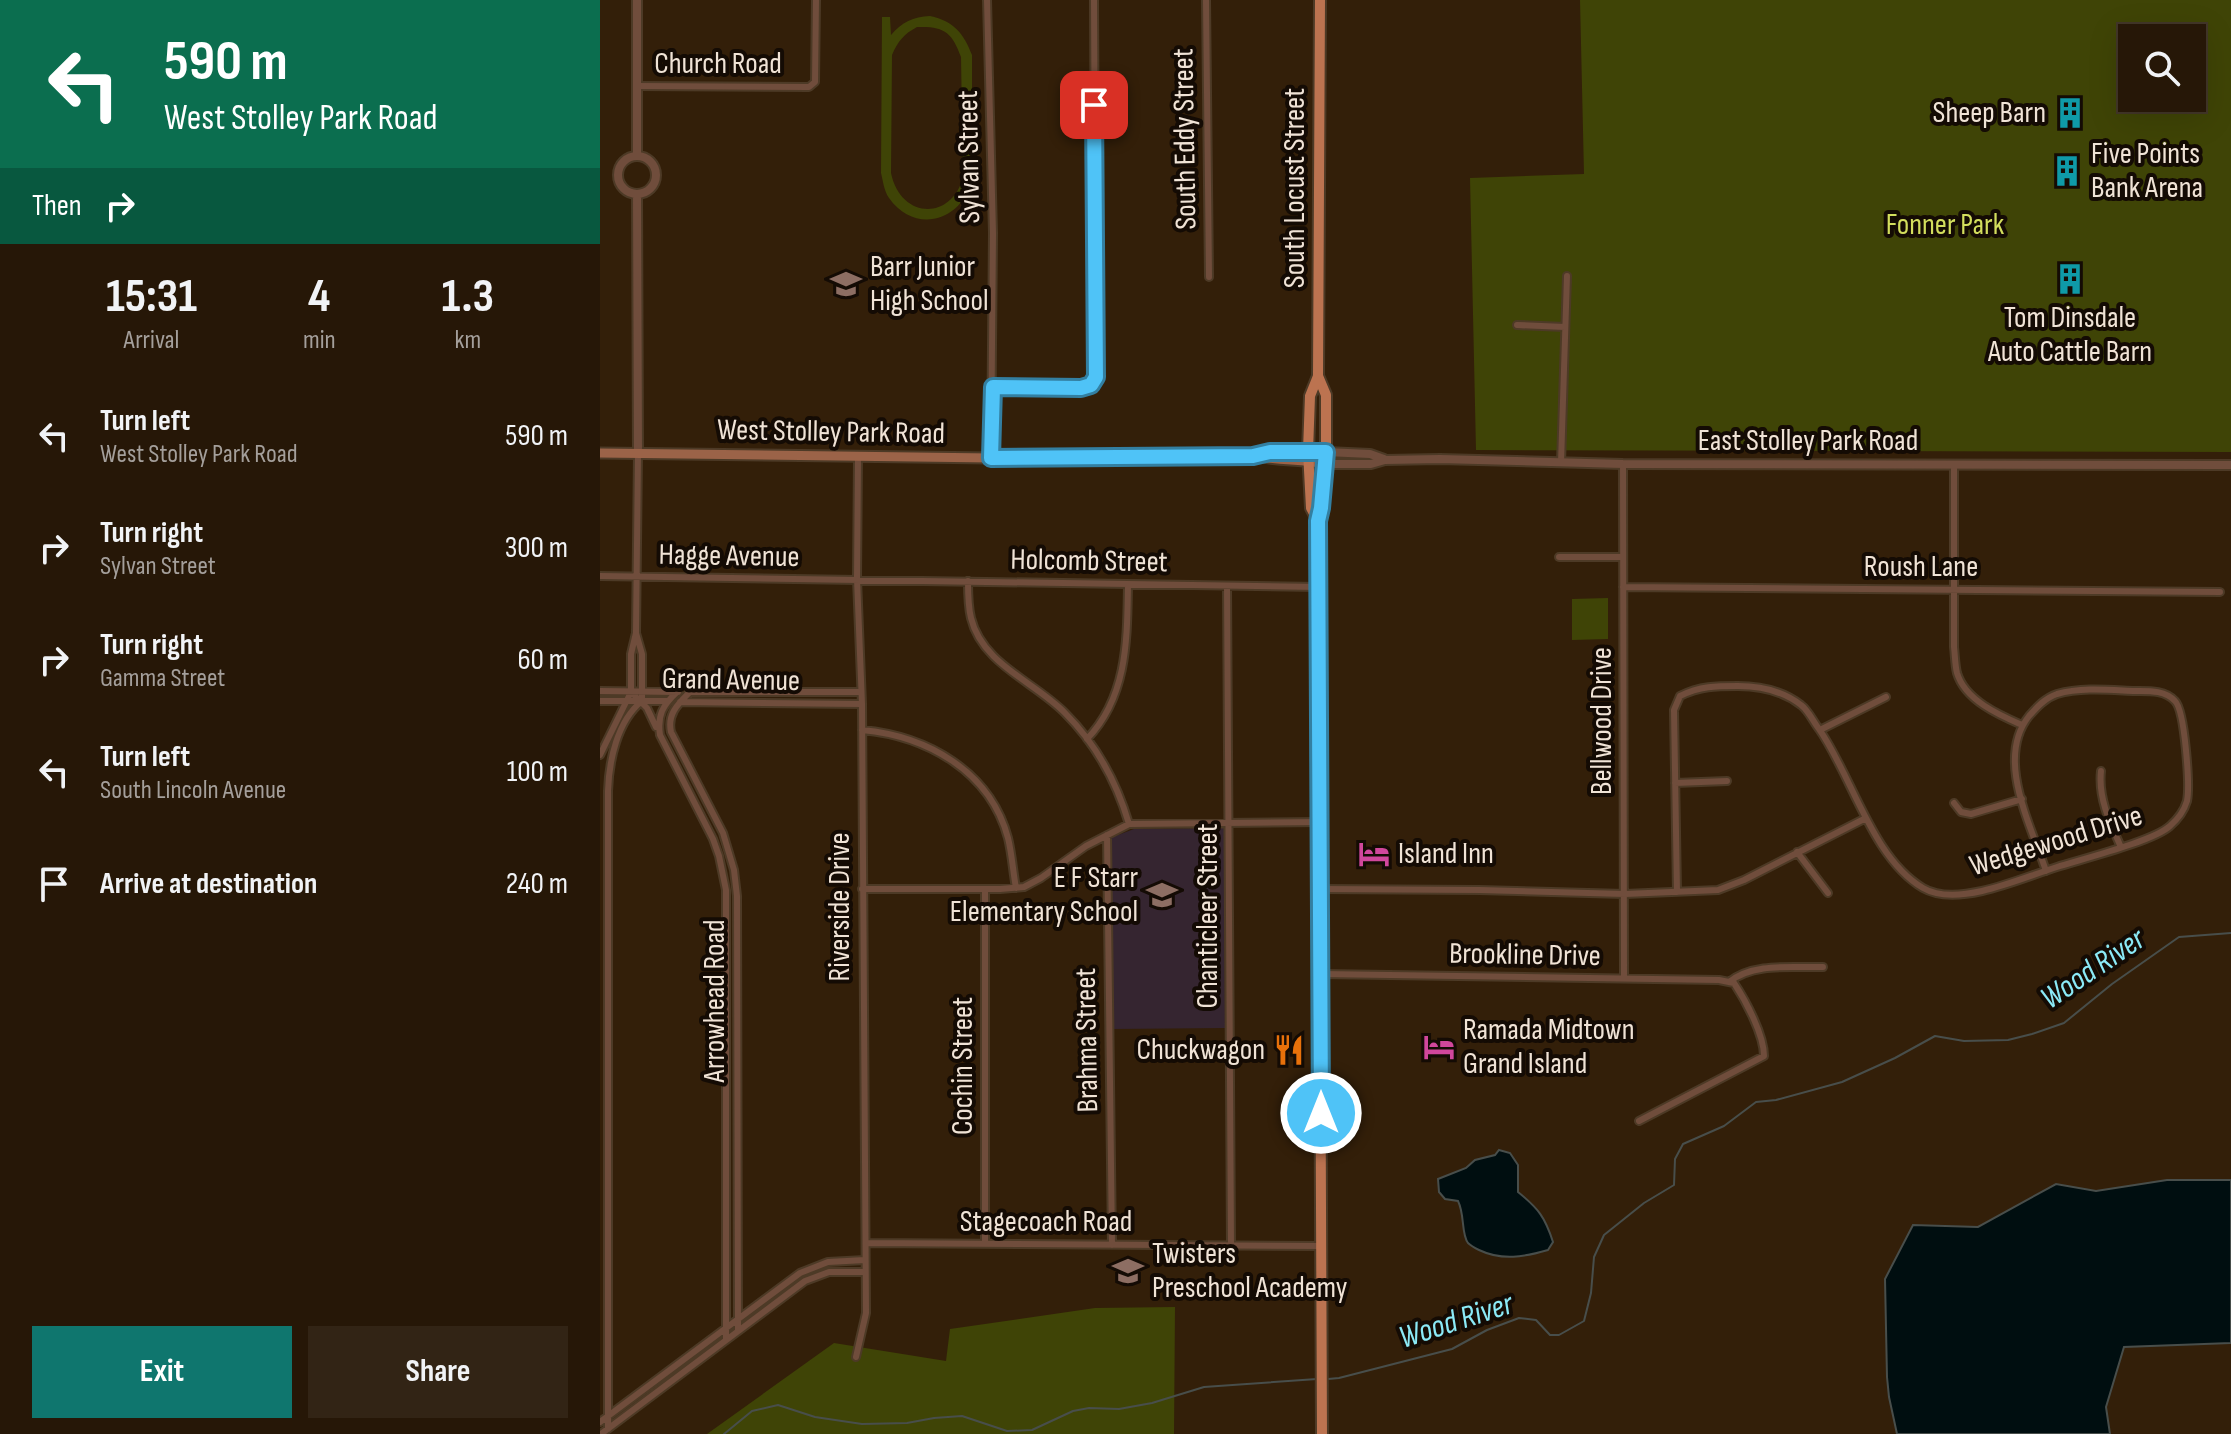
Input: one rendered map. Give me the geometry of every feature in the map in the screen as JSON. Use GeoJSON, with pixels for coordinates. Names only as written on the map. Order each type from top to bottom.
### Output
{"type":"FeatureCollection","features":[{"type":"Feature","properties":{"kind":"main road","name":"South Locust Street"},"geometry":{"type":"LineString","coordinates":[[1318,521],[1311,508],[1308,455],[1310,396],[1318,376],[1320,0]]}},
{"type":"Feature","properties":{"kind":"main road","name":"South Locust Street"},"geometry":{"type":"LineString","coordinates":[[1318,376],[1326,395],[1326,452],[1318,521],[1322,1434]]}},
{"type":"Feature","properties":{"kind":"main road","name":"West Stolley Park Road"},"geometry":{"type":"LineString","coordinates":[[600,453],[991,458],[1253,456],[1270,452],[1308,455],[1326,452]]}},
{"type":"Feature","properties":{"kind":"main road","name":"West Stolley Park Road"},"geometry":{"type":"LineString","coordinates":[[1308,455],[1325,464]]}},
{"type":"Feature","properties":{"kind":"street"},"geometry":{"type":"LineString","coordinates":[[637,0],[637,156]]}},
{"type":"Feature","properties":{"kind":"street","name":"Church Road"},"geometry":{"type":"LineString","coordinates":[[636,86],[809,87],[815,82],[816,0]]}},
{"type":"Feature","properties":{"kind":"street","name":"Sylvan Street"},"geometry":{"type":"LineString","coordinates":[[987,0],[992,189],[991,458]]}},
{"type":"Feature","properties":{"kind":"street"},"geometry":{"type":"LineString","coordinates":[[993,387],[1074,388],[1091,385],[1096,377],[1094,0]]}},
{"type":"Feature","properties":{"kind":"street","name":"South Eddy Street"},"geometry":{"type":"LineString","coordinates":[[1206,0],[1209,277]]}},
{"type":"Feature","properties":{"kind":"street"},"geometry":{"type":"LineString","coordinates":[[637,156],[650,160],[656,175],[650,189],[637,194],[626,192],[618,180],[623,161],[637,156]]}},
{"type":"Feature","properties":{"kind":"street"},"geometry":{"type":"LineString","coordinates":[[600,755],[631,692],[631,654],[636,633],[637,194]]}},
{"type":"Feature","properties":{"kind":"street"},"geometry":{"type":"LineString","coordinates":[[1561,463],[1567,276]]}},
{"type":"Feature","properties":{"kind":"street"},"geometry":{"type":"LineString","coordinates":[[1517,325],[1565,327]]}},
{"type":"Feature","properties":{"kind":"street","name":"East Stolley Park Road"},"geometry":{"type":"LineString","coordinates":[[1326,452],[1370,454],[1385,460]]}},
{"type":"Feature","properties":{"kind":"street","name":"Riverside Drive"},"geometry":{"type":"LineString","coordinates":[[856,1357],[866,1313],[858,457]]}},
{"type":"Feature","properties":{"kind":"street","name":"East Stolley Park Road"},"geometry":{"type":"LineString","coordinates":[[1325,464],[1440,459],[1623,464],[2231,465]]}},
{"type":"Feature","properties":{"kind":"street","name":"Bellwood Drive"},"geometry":{"type":"LineString","coordinates":[[1623,464],[1624,978]]}},
{"type":"Feature","properties":{"kind":"street"},"geometry":{"type":"LineString","coordinates":[[1954,465],[1954,647],[1958,675],[1972,695],[1996,713],[2022,725],[2016,741],[2016,781],[2046,871]]}},
{"type":"Feature","properties":{"kind":"street"},"geometry":{"type":"LineString","coordinates":[[1559,557],[1623,557]]}},
{"type":"Feature","properties":{"kind":"street","name":"Hagge Avenue"},"geometry":{"type":"LineString","coordinates":[[600,576],[857,579]]}},
{"type":"Feature","properties":{"kind":"street","name":"Holcomb Street"},"geometry":{"type":"LineString","coordinates":[[857,579],[1319,587]]}},
{"type":"Feature","properties":{"kind":"street"},"geometry":{"type":"LineString","coordinates":[[968,581],[971,620],[978,635],[1010,672],[1065,712],[1096,749],[1121,797],[1129,824]]}},
{"type":"Feature","properties":{"kind":"street"},"geometry":{"type":"LineString","coordinates":[[1087,739],[1107,711],[1120,680],[1127,650],[1128,585]]}},
{"type":"Feature","properties":{"kind":"street","name":"Chanticleer Street"},"geometry":{"type":"LineString","coordinates":[[1227,586],[1231,1246]]}},
{"type":"Feature","properties":{"kind":"street","name":"Roush Lane"},"geometry":{"type":"LineString","coordinates":[[1623,587],[2220,592]]}},
{"type":"Feature","properties":{"kind":"street"},"geometry":{"type":"LineString","coordinates":[[608,1429],[609,765],[627,720],[642,701],[642,654],[636,633]]}},
{"type":"Feature","properties":{"kind":"street","name":"Wedgewood Drive"},"geometry":{"type":"LineString","coordinates":[[1677,892],[1674,710],[1680,696],[1695,688],[1752,686],[1781,693],[1803,706],[1830,744],[1866,818],[1893,860],[1911,881],[1929,892],[1949,895],[1981,891],[2046,871],[2168,829],[2181,814],[2187,800],[2182,714],[2177,702],[2166,693],[2076,690],[2054,695],[2038,705],[2022,725]]}},
{"type":"Feature","properties":{"kind":"street","name":"Grand Avenue"},"geometry":{"type":"LineString","coordinates":[[600,691],[861,692]]}},
{"type":"Feature","properties":{"kind":"street","name":"Arrowhead Road"},"geometry":{"type":"LineString","coordinates":[[631,692],[642,701],[713,839],[726,890],[726,1340]]}},
{"type":"Feature","properties":{"kind":"street"},"geometry":{"type":"LineString","coordinates":[[660,735],[659,716],[667,701],[677,692]]}},
{"type":"Feature","properties":{"kind":"street"},"geometry":{"type":"LineString","coordinates":[[681,702],[690,692]]}},
{"type":"Feature","properties":{"kind":"street"},"geometry":{"type":"LineString","coordinates":[[1820,730],[1886,697]]}},
{"type":"Feature","properties":{"kind":"street","name":"Grand Avenue"},"geometry":{"type":"LineString","coordinates":[[600,701],[862,704]]}},
{"type":"Feature","properties":{"kind":"street","name":"Arrowhead Road"},"geometry":{"type":"LineString","coordinates":[[681,702],[671,716],[671,732],[723,833],[734,870],[737,896],[738,1331]]}},
{"type":"Feature","properties":{"kind":"street"},"geometry":{"type":"LineString","coordinates":[[862,730],[928,745],[961,766],[991,801],[1001,819],[1008,839],[1016,888]]}},
{"type":"Feature","properties":{"kind":"street"},"geometry":{"type":"LineString","coordinates":[[2101,771],[2100,783],[2106,813],[2121,847]]}},
{"type":"Feature","properties":{"kind":"street"},"geometry":{"type":"LineString","coordinates":[[1675,783],[1727,781]]}},
{"type":"Feature","properties":{"kind":"street"},"geometry":{"type":"LineString","coordinates":[[1954,803],[1961,812],[1971,814],[2022,799]]}},
{"type":"Feature","properties":{"kind":"street"},"geometry":{"type":"LineString","coordinates":[[1320,889],[1625,894],[1718,890],[1866,818]]}},
{"type":"Feature","properties":{"kind":"street"},"geometry":{"type":"LineString","coordinates":[[862,889],[1024,887],[1086,846],[1129,824],[1320,822]]}},
{"type":"Feature","properties":{"kind":"street","name":"Brahma Street"},"geometry":{"type":"LineString","coordinates":[[1107,835],[1112,1245]]}},
{"type":"Feature","properties":{"kind":"street"},"geometry":{"type":"LineString","coordinates":[[1797,852],[1828,893]]}},
{"type":"Feature","properties":{"kind":"street","name":"Cochin Street"},"geometry":{"type":"LineString","coordinates":[[985,889],[985,1244]]}},
{"type":"Feature","properties":{"kind":"street"},"geometry":{"type":"LineString","coordinates":[[1729,982],[1737,975],[1750,971],[1823,967]]}},
{"type":"Feature","properties":{"kind":"street","name":"Brookline Drive"},"geometry":{"type":"LineString","coordinates":[[1321,974],[1729,982]]}},
{"type":"Feature","properties":{"kind":"street"},"geometry":{"type":"LineString","coordinates":[[1639,1121],[1764,1056],[1764,1047],[1744,998],[1734,983],[1729,982]]}},
{"type":"Feature","properties":{"kind":"street","name":"Stagecoach Road"},"geometry":{"type":"LineString","coordinates":[[866,1243],[1322,1246]]}},
{"type":"Feature","properties":{"kind":"street"},"geometry":{"type":"LineString","coordinates":[[600,1422],[787,1281],[828,1262],[865,1260]]}},
{"type":"Feature","properties":{"kind":"street"},"geometry":{"type":"LineString","coordinates":[[601,1434],[805,1281],[837,1271],[865,1272]]}},
{"type":"Feature","properties":{"kind":"shaded area"},"geometry":{"type":"Polygon","coordinates":[[[1224,828],[1225,1028],[1113,1029],[1110,838],[1134,829],[1224,828]]]}},
{"type":"Feature","properties":{"kind":"shaded area"},"geometry":{"type":"Polygon","coordinates":[[[1499,1150],[1510,1153],[1518,1165],[1518,1192],[1544,1219],[1553,1242],[1548,1250],[1513,1257],[1496,1256],[1478,1249],[1466,1239],[1458,1201],[1445,1199],[1439,1192],[1438,1179],[1466,1168],[1475,1160],[1495,1155],[1499,1150]]]}},
{"type":"Feature","properties":{"kind":"shaded area"},"geometry":{"type":"Polygon","coordinates":[[[2167,1180],[2231,1180],[2231,1343],[2124,1347],[2106,1407],[2110,1434],[1897,1434],[1887,1377],[1885,1279],[1913,1225],[1978,1227],[2056,1184],[2096,1191],[2167,1180]]]}},
{"type":"Feature","properties":{"kind":"green space","name":"Fonner Park"},"geometry":{"type":"Polygon","coordinates":[[[1580,0],[2231,0],[2231,452],[1476,450],[1470,178],[1584,174],[1580,0]]]}},
{"type":"Feature","properties":{"kind":"green space"},"geometry":{"type":"Polygon","coordinates":[[[930,16],[952,25],[962,35],[972,55],[972,180],[967,194],[958,205],[936,218],[924,219],[900,210],[887,195],[881,173],[882,17],[890,17],[891,35],[913,19],[930,16]],[[917,27],[908,32],[892,55],[891,173],[904,199],[926,209],[948,202],[963,178],[961,57],[946,32],[917,27]]]}},
{"type":"Feature","properties":{"kind":"green space"},"geometry":{"type":"Polygon","coordinates":[[[1608,598],[1608,639],[1572,640],[1572,599],[1608,598]]]}},
{"type":"Feature","properties":{"kind":"green space"},"geometry":{"type":"Polygon","coordinates":[[[1175,1307],[1174,1434],[707,1434],[834,1343],[946,1361],[950,1329],[1095,1308],[1175,1307]]]}},
{"type":"Feature","properties":{"kind":"waterway","name":"Wood River"},"geometry":{"type":"LineString","coordinates":[[1328,1379],[1452,1349],[1487,1330],[1519,1318],[1536,1320],[1550,1335],[1559,1335],[1584,1321],[1591,1293],[1594,1257],[1604,1235],[1644,1203],[1674,1185],[1675,1159],[1683,1144],[1724,1126],[1756,1102],[1776,1100],[1842,1082],[1935,1036],[1964,1041],[2008,1040],[2064,1023],[2112,984],[2179,937],[2231,933]]}},
{"type":"Feature","properties":{"kind":"waterway","name":"Wood River"},"geometry":{"type":"LineString","coordinates":[[724,1434],[752,1411],[778,1405],[815,1417],[862,1424],[907,1423],[962,1416],[1007,1431],[1032,1430],[1073,1411],[1119,1409],[1152,1403],[1204,1387],[1317,1379]]}},
{"type":"Feature","properties":{"kind":"place","name":"Sheep Barn"},"geometry":{"type":"Point","coordinates":[2070,113]}},
{"type":"Feature","properties":{"kind":"place","name":"Five Points Bank Arena"},"geometry":{"type":"Point","coordinates":[2067,171]}},
{"type":"Feature","properties":{"kind":"place","name":"Tom Dinsdale Auto Cattle Barn"},"geometry":{"type":"Point","coordinates":[2070,279]}},
{"type":"Feature","properties":{"kind":"place","name":"Barr Junior High School"},"geometry":{"type":"Point","coordinates":[846,284]}},
{"type":"Feature","properties":{"kind":"place","name":"Island Inn"},"geometry":{"type":"Point","coordinates":[1374,854]}},
{"type":"Feature","properties":{"kind":"place","name":"E F Starr Elementary School"},"geometry":{"type":"Point","coordinates":[1162,895]}},
{"type":"Feature","properties":{"kind":"place","name":"Ramada Midtown Grand Island"},"geometry":{"type":"Point","coordinates":[1439,1047]}},
{"type":"Feature","properties":{"kind":"place","name":"Chuckwagon"},"geometry":{"type":"Point","coordinates":[1289,1050]}},
{"type":"Feature","properties":{"kind":"place","name":"Twisters Preschool Academy"},"geometry":{"type":"Point","coordinates":[1128,1271]}},
{"type":"Feature","properties":{"kind":"route"},"geometry":{"type":"LineString","coordinates":[[1094,105],[1096,377],[1091,385],[1081,388],[993,387],[991,458],[1253,456],[1270,452],[1326,452],[1318,521],[1321,1113]]}}]}
